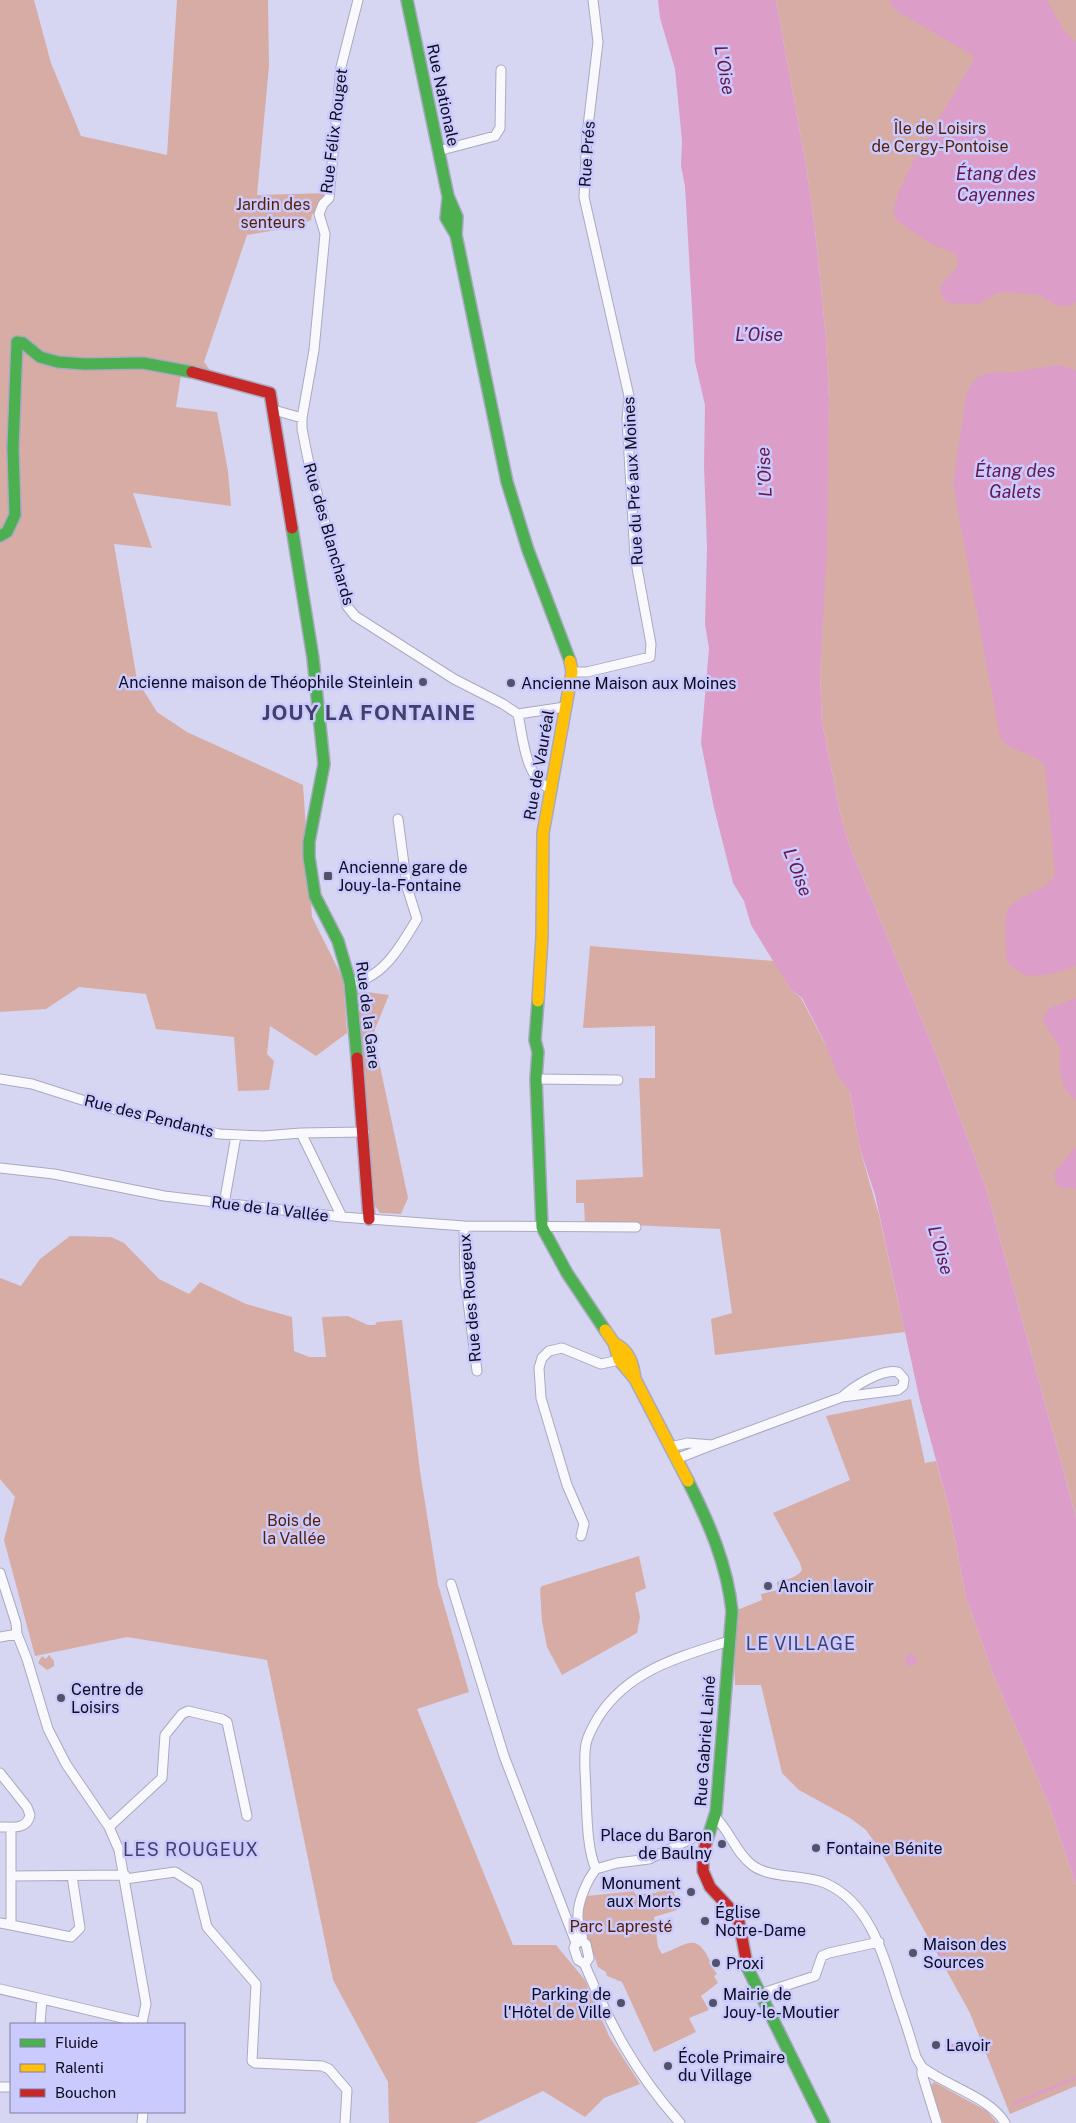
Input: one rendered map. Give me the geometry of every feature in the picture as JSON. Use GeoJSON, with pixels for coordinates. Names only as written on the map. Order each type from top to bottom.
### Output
{"type":"FeatureCollection","features":[{"type":"Feature","properties":{"kind":"street","name":"Rue Félix Rouget"},"geometry":{"type":"LineString","coordinates":[[317,320],[325,234],[319,214],[320,208],[329,198],[341,67],[358,0]]}},
{"type":"Feature","properties":{"kind":"street","name":"Rue Nationale"},"geometry":{"type":"LineString","coordinates":[[407,0],[448,196],[446,218],[456,235],[474,322]]}},
{"type":"Feature","properties":{"kind":"street","name":"Rue Prés"},"geometry":{"type":"LineString","coordinates":[[594,0],[598,42],[587,135],[584,197],[609,306]]}},
{"type":"Feature","properties":{"kind":"street"},"geometry":{"type":"LineString","coordinates":[[438,151],[494,136],[500,128],[501,70]]}},
{"type":"Feature","properties":{"kind":"street","name":"Rue du Pré aux Moines"},"geometry":{"type":"LineString","coordinates":[[572,672],[587,672],[650,656],[650,644],[635,557],[626,420],[629,396],[609,306]]}},
{"type":"Feature","properties":{"kind":"street","name":"Rue des Blanchards"},"geometry":{"type":"LineString","coordinates":[[317,320],[302,428],[308,459],[350,612],[446,674],[504,704],[518,714]]}},
{"type":"Feature","properties":{"kind":"street","name":"Rue de Vauréal"},"geometry":{"type":"LineString","coordinates":[[474,322],[507,482],[528,550],[571,664],[572,672],[543,834],[542,937],[535,1040],[538,1062],[536,1079],[542,1227]]}},
{"type":"Feature","properties":{"kind":"street","name":"Rue de la Gare"},"geometry":{"type":"LineString","coordinates":[[0,536],[7,532],[15,516],[13,448],[16,342],[20,340],[29,351],[39,357],[58,362],[86,366],[141,362],[176,368],[270,393],[313,658],[324,764],[320,793],[309,842],[309,857],[315,896],[338,941],[350,982],[364,1132],[369,1219]]}},
{"type":"Feature","properties":{"kind":"street"},"geometry":{"type":"LineString","coordinates":[[274,410],[302,418]]}},
{"type":"Feature","properties":{"kind":"street"},"geometry":{"type":"LineString","coordinates":[[550,790],[534,778],[518,714],[565,707]]}},
{"type":"Feature","properties":{"kind":"street"},"geometry":{"type":"LineString","coordinates":[[350,982],[363,981],[374,974],[403,943],[417,919],[407,887],[398,819]]}},
{"type":"Feature","properties":{"kind":"street","name":"Rue des Pendants"},"geometry":{"type":"LineString","coordinates":[[0,1079],[32,1084],[101,1106],[210,1132],[236,1136],[364,1132]]}},
{"type":"Feature","properties":{"kind":"street"},"geometry":{"type":"LineString","coordinates":[[536,1079],[618,1080]]}},
{"type":"Feature","properties":{"kind":"street"},"geometry":{"type":"LineString","coordinates":[[301,1133],[342,1217]]}},
{"type":"Feature","properties":{"kind":"street"},"geometry":{"type":"LineString","coordinates":[[224,1204],[236,1136]]}},
{"type":"Feature","properties":{"kind":"street","name":"Rue de la Vallée"},"geometry":{"type":"LineString","coordinates":[[0,1168],[54,1174],[150,1193],[224,1204],[342,1217],[464,1226],[636,1227]]}},
{"type":"Feature","properties":{"kind":"street","name":"Rue des Rougeux"},"geometry":{"type":"LineString","coordinates":[[464,1226],[465,1278],[477,1371]]}},
{"type":"Feature","properties":{"kind":"street","name":"Rue Gabriel Lainé"},"geometry":{"type":"LineString","coordinates":[[542,1227],[567,1273],[614,1343],[619,1360],[635,1379],[708,1521],[717,1543],[728,1588],[732,1626],[729,1642],[715,1817],[702,1860],[704,1877],[710,1887],[738,1917],[742,1926],[748,1969],[824,2123]]}},
{"type":"Feature","properties":{"kind":"street","name":"Rue Gabriel Lainé"},"geometry":{"type":"LineString","coordinates":[[614,1343],[626,1351],[631,1360],[635,1379]]}},
{"type":"Feature","properties":{"kind":"street"},"geometry":{"type":"LineString","coordinates":[[581,1536],[584,1524],[567,1485],[541,1398],[540,1363],[545,1353],[555,1348],[562,1348],[600,1364],[619,1360]]}},
{"type":"Feature","properties":{"kind":"street"},"geometry":{"type":"LineString","coordinates":[[676,1459],[842,1397],[898,1390],[903,1386],[904,1380],[898,1372],[889,1371],[857,1384],[842,1397]]}},
{"type":"Feature","properties":{"kind":"street"},"geometry":{"type":"LineString","coordinates":[[670,1447],[688,1443],[712,1445]]}},
{"type":"Feature","properties":{"kind":"street"},"geometry":{"type":"LineString","coordinates":[[0,1573],[17,1634],[27,1659],[48,1730],[57,1748],[109,1826],[119,1850],[146,2004],[142,2023]]}},
{"type":"Feature","properties":{"kind":"street"},"geometry":{"type":"LineString","coordinates":[[452,1584],[504,1756],[579,1942]]}},
{"type":"Feature","properties":{"kind":"street"},"geometry":{"type":"LineString","coordinates":[[0,1637],[17,1634]]}},
{"type":"Feature","properties":{"kind":"street"},"geometry":{"type":"LineString","coordinates":[[596,1869],[592,1860],[586,1806],[585,1762],[586,1746],[595,1722],[615,1695],[653,1668],[729,1642]]}},
{"type":"Feature","properties":{"kind":"street"},"geometry":{"type":"LineString","coordinates":[[109,1826],[162,1778],[165,1735],[182,1714],[188,1711],[222,1719],[227,1722],[248,1816]]}},
{"type":"Feature","properties":{"kind":"street"},"geometry":{"type":"LineString","coordinates":[[0,1773],[27,1807],[30,1815],[24,1826],[0,1827]]}},
{"type":"Feature","properties":{"kind":"street"},"geometry":{"type":"LineString","coordinates":[[715,1817],[724,1826],[742,1856],[760,1870],[818,1880],[840,1891],[856,1905],[879,1942],[916,2057],[922,2067],[933,2076],[987,2104],[1005,2123]]}},
{"type":"Feature","properties":{"kind":"street"},"geometry":{"type":"LineString","coordinates":[[11,1827],[11,1925]]}},
{"type":"Feature","properties":{"kind":"street"},"geometry":{"type":"LineString","coordinates":[[680,2123],[660,2100],[629,2057],[609,2020],[584,1963],[578,1960],[574,1948],[583,1935],[578,1921],[578,1910],[590,1876],[596,1869],[618,1863],[648,1859],[695,1837],[707,1839]]}},
{"type":"Feature","properties":{"kind":"street"},"geometry":{"type":"LineString","coordinates":[[11,1876],[125,1877],[175,1872],[197,1886],[206,1927],[256,1984],[254,2062],[322,2066],[329,2069],[346,2090],[345,2123]]}},
{"type":"Feature","properties":{"kind":"street"},"geometry":{"type":"LineString","coordinates":[[0,1923],[68,1938],[71,1937],[80,1928],[72,1876]]}},
{"type":"Feature","properties":{"kind":"street"},"geometry":{"type":"LineString","coordinates":[[760,1994],[815,1976],[822,1956],[879,1942]]}},
{"type":"Feature","properties":{"kind":"street"},"geometry":{"type":"LineString","coordinates":[[0,1989],[138,2023]]}},
{"type":"Feature","properties":{"kind":"street"},"geometry":{"type":"LineString","coordinates":[[40,2023],[42,1999]]}},
{"type":"Feature","properties":{"kind":"street"},"geometry":{"type":"LineString","coordinates":[[922,2067],[922,2074],[937,2123]]}},
{"type":"Feature","properties":{"kind":"green space","name":"Jardin des senteurs"},"geometry":{"type":"Polygon","coordinates":[[[0,0],[34,0],[51,63],[81,136],[167,155],[177,0],[268,0],[269,66],[257,195],[329,193],[319,214],[312,214],[311,220],[296,227],[247,235],[204,362],[220,384],[181,375],[176,407],[217,412],[228,471],[231,506],[133,493],[152,548],[114,544],[137,680],[157,712],[187,732],[303,785],[312,917],[343,979],[347,1033],[316,1056],[270,1026],[267,1054],[274,1061],[269,1090],[238,1091],[234,1037],[156,1029],[146,994],[79,987],[46,1009],[0,1012],[0,0]]]}},
{"type":"Feature","properties":{"kind":"green space","name":"Île de Loisirs de Cergy-Pontoise"},"geometry":{"type":"Polygon","coordinates":[[[776,0],[1076,0],[1076,1517],[986,1188],[936,1054],[850,847],[842,822],[822,722],[820,672],[829,399],[826,339],[815,229],[806,166],[776,0]]]}},
{"type":"Feature","properties":{"kind":"green space"},"geometry":{"type":"Polygon","coordinates":[[[590,946],[774,961],[791,990],[801,998],[850,1091],[860,1149],[879,1215],[905,1332],[715,1355],[711,1319],[732,1313],[720,1229],[585,1223],[584,1203],[576,1203],[576,1180],[643,1177],[639,1078],[655,1078],[655,1026],[583,1028],[590,946]]]}},
{"type":"Feature","properties":{"kind":"green space"},"geometry":{"type":"Polygon","coordinates":[[[367,992],[389,995],[375,1029],[374,1038],[408,1198],[401,1214],[380,1213],[375,1206],[357,993],[367,992]]]}},
{"type":"Feature","properties":{"kind":"green space","name":"Bois de la Vallée"},"geometry":{"type":"Polygon","coordinates":[[[70,1236],[111,1237],[124,1243],[159,1279],[189,1294],[200,1282],[246,1304],[292,1317],[294,1351],[309,1357],[326,1357],[322,1317],[348,1316],[368,1325],[375,1325],[377,1322],[402,1320],[420,1471],[438,1584],[469,1692],[417,1709],[513,1945],[556,1945],[585,1980],[609,2036],[640,2084],[604,2098],[585,2117],[543,2091],[476,2123],[389,2123],[388,2082],[333,1980],[267,1660],[127,1637],[35,1656],[4,1540],[15,1497],[0,1479],[0,1278],[21,1286],[40,1259],[70,1236]]]}},
{"type":"Feature","properties":{"kind":"green space"},"geometry":{"type":"Polygon","coordinates":[[[911,1399],[925,1463],[936,1461],[949,1508],[966,1597],[992,1671],[1050,1807],[1076,1885],[1076,2086],[1010,2114],[970,2013],[878,1847],[866,1830],[850,1818],[799,1790],[782,1773],[761,1685],[735,1685],[733,1637],[737,1610],[762,1600],[761,1594],[778,1590],[777,1582],[794,1577],[802,1570],[773,1513],[850,1480],[826,1416],[911,1399]]]}},
{"type":"Feature","properties":{"kind":"green space"},"geometry":{"type":"Polygon","coordinates":[[[639,1556],[646,1588],[635,1593],[640,1617],[637,1633],[562,1675],[547,1647],[542,1621],[540,1589],[542,1586],[639,1556]]]}},
{"type":"Feature","properties":{"kind":"green space"},"geometry":{"type":"Polygon","coordinates":[[[49,1655],[54,1661],[54,1666],[47,1670],[38,1663],[42,1656],[46,1659],[49,1655]]]}},
{"type":"Feature","properties":{"kind":"green space","name":"Parc Lapresté"},"geometry":{"type":"Polygon","coordinates":[[[673,1885],[677,1910],[654,1917],[658,1947],[662,1954],[684,1944],[695,1943],[700,1946],[717,1974],[714,1976],[718,1983],[701,1996],[709,2010],[689,2018],[696,2032],[654,2052],[622,1982],[607,1976],[606,1972],[598,1967],[586,1932],[583,1913],[584,1904],[587,1896],[634,1891],[635,1894],[655,1893],[673,1885]]]}},
{"type":"Feature","properties":{"kind":"green space"},"geometry":{"type":"Polygon","coordinates":[[[934,2082],[987,2111],[997,2123],[943,2123],[930,2086],[934,2082]]]}},
{"type":"Feature","properties":{"kind":"water","name":"L’Oise"},"geometry":{"type":"Polygon","coordinates":[[[658,0],[776,0],[806,166],[815,229],[826,339],[829,399],[827,547],[820,672],[822,722],[842,822],[850,847],[936,1054],[986,1188],[1076,1517],[1076,1885],[1050,1807],[992,1671],[966,1597],[949,1508],[920,1401],[875,1195],[860,1149],[850,1091],[838,1076],[825,1043],[802,998],[791,990],[751,925],[744,901],[733,883],[714,808],[701,743],[709,648],[705,624],[707,547],[704,466],[705,405],[695,362],[685,186],[681,166],[682,141],[675,69],[660,18],[658,0]]]}},
{"type":"Feature","properties":{"kind":"water","name":"Étang des Cayennes"},"geometry":{"type":"Polygon","coordinates":[[[889,0],[1047,0],[1063,29],[1076,42],[1076,302],[1072,305],[1058,306],[1039,295],[1005,292],[998,293],[978,304],[947,303],[941,294],[941,284],[958,263],[956,254],[929,243],[899,222],[893,215],[897,195],[912,164],[974,60],[972,55],[895,10],[889,0]]]}},
{"type":"Feature","properties":{"kind":"water","name":"Étang des Galets"},"geometry":{"type":"Polygon","coordinates":[[[1059,365],[1076,370],[1076,966],[1040,976],[1031,976],[1014,969],[1007,962],[1006,922],[1010,906],[1046,885],[1055,874],[1046,776],[1044,765],[1040,760],[1007,745],[1000,737],[953,484],[966,396],[972,383],[978,377],[988,373],[1015,372],[1059,365]]]}},
{"type":"Feature","properties":{"kind":"water"},"geometry":{"type":"Polygon","coordinates":[[[1076,998],[1076,1100],[1066,1090],[1063,1083],[1060,1073],[1060,1048],[1042,1019],[1050,1008],[1076,998]]]}},
{"type":"Feature","properties":{"kind":"water"},"geometry":{"type":"Polygon","coordinates":[[[1076,1146],[1076,1189],[1062,1188],[1056,1184],[1054,1173],[1076,1146]]]}},
{"type":"Feature","properties":{"kind":"water"},"geometry":{"type":"Polygon","coordinates":[[[909,1654],[913,1654],[917,1660],[913,1666],[909,1666],[905,1662],[905,1658],[909,1654]]]}},
{"type":"Feature","properties":{"kind":"water"},"geometry":{"type":"Polygon","coordinates":[[[938,1938],[950,1946],[945,1956],[938,1955],[935,1941],[938,1938]]]}},
{"type":"Feature","properties":{"kind":"waterway"},"geometry":{"type":"LineString","coordinates":[[946,2046],[987,2042]]}},
{"type":"Feature","properties":{"kind":"waterway"},"geometry":{"type":"LineString","coordinates":[[1013,2104],[1076,2078]]}},
{"type":"Feature","properties":{"kind":"traffic: fast"},"geometry":{"type":"LineString","coordinates":[[407,0],[448,196],[457,217],[456,235],[507,482],[528,550],[570,661]]}},
{"type":"Feature","properties":{"kind":"traffic: fast"},"geometry":{"type":"LineString","coordinates":[[448,199],[446,218],[456,235]]}},
{"type":"Feature","properties":{"kind":"traffic: fast"},"geometry":{"type":"LineString","coordinates":[[0,536],[7,532],[15,515],[13,448],[17,342],[23,343],[40,357],[58,362],[85,364],[143,363],[192,372]]}},
{"type":"Feature","properties":{"kind":"traffic: fast"},"geometry":{"type":"LineString","coordinates":[[292,528],[313,658],[324,764],[309,842],[309,857],[315,896],[338,941],[350,982],[357,1058]]}},
{"type":"Feature","properties":{"kind":"traffic: fast"},"geometry":{"type":"LineString","coordinates":[[538,1001],[535,1040],[538,1052],[536,1079],[542,1227],[567,1273],[605,1330]]}},
{"type":"Feature","properties":{"kind":"traffic: fast"},"geometry":{"type":"LineString","coordinates":[[688,1481],[716,1544],[726,1577],[732,1611],[716,1812],[706,1843]]}},
{"type":"Feature","properties":{"kind":"traffic: fast"},"geometry":{"type":"LineString","coordinates":[[746,1959],[748,1969],[824,2123]]}},
{"type":"Feature","properties":{"kind":"traffic: slow"},"geometry":{"type":"LineString","coordinates":[[538,1001],[542,937],[543,833],[572,672],[570,661]]}},
{"type":"Feature","properties":{"kind":"traffic: slow"},"geometry":{"type":"LineString","coordinates":[[605,1330],[614,1343],[619,1360],[635,1379],[688,1481]]}},
{"type":"Feature","properties":{"kind":"traffic: slow"},"geometry":{"type":"LineString","coordinates":[[614,1343],[627,1353],[635,1379]]}},
{"type":"Feature","properties":{"kind":"traffic: jam"},"geometry":{"type":"LineString","coordinates":[[192,372],[270,393],[292,528]]}},
{"type":"Feature","properties":{"kind":"traffic: jam"},"geometry":{"type":"LineString","coordinates":[[357,1058],[369,1219]]}},
{"type":"Feature","properties":{"kind":"traffic: jam"},"geometry":{"type":"LineString","coordinates":[[706,1843],[703,1854],[703,1871],[710,1887],[738,1917],[746,1959]]}},
{"type":"Feature","properties":{"kind":"place","name":"Ancienne maison de Théophile Steinlein"},"geometry":{"type":"Point","coordinates":[423,682]}},
{"type":"Feature","properties":{"kind":"place","name":"Ancienne Maison aux Moines"},"geometry":{"type":"Point","coordinates":[511,683]}},
{"type":"Feature","properties":{"kind":"place","name":"Ancienne gare de Jouy-la-Fontaine"},"geometry":{"type":"Point","coordinates":[328,876]}},
{"type":"Feature","properties":{"kind":"place","name":"Ancien lavoir"},"geometry":{"type":"Point","coordinates":[768,1586]}},
{"type":"Feature","properties":{"kind":"place","name":"Centre de Loisirs"},"geometry":{"type":"Point","coordinates":[61,1698]}},
{"type":"Feature","properties":{"kind":"place","name":"Place du Baron de Baulny"},"geometry":{"type":"Point","coordinates":[722,1844]}},
{"type":"Feature","properties":{"kind":"place","name":"Fontaine Bénite"},"geometry":{"type":"Point","coordinates":[816,1848]}},
{"type":"Feature","properties":{"kind":"place","name":"Monument aux Morts"},"geometry":{"type":"Point","coordinates":[691,1892]}},
{"type":"Feature","properties":{"kind":"place","name":"Église Notre-Dame"},"geometry":{"type":"Point","coordinates":[705,1921]}},
{"type":"Feature","properties":{"kind":"place","name":"Maison des Sources"},"geometry":{"type":"Point","coordinates":[913,1953]}},
{"type":"Feature","properties":{"kind":"place","name":"Proxi"},"geometry":{"type":"Point","coordinates":[716,1963]}},
{"type":"Feature","properties":{"kind":"place","name":"Parking de l'Hôtel de Ville"},"geometry":{"type":"Point","coordinates":[621,2003]}},
{"type":"Feature","properties":{"kind":"place","name":"Mairie de Jouy-le-Moutier"},"geometry":{"type":"Point","coordinates":[713,2003]}},
{"type":"Feature","properties":{"kind":"place","name":"Lavoir"},"geometry":{"type":"Point","coordinates":[936,2045]}},
{"type":"Feature","properties":{"kind":"place","name":"École Primaire du Village"},"geometry":{"type":"Point","coordinates":[668,2066]}},
{"type":"Feature","properties":{"kind":"district","name":"JOUY LA FONTAINE"},"geometry":{"type":"Point","coordinates":[369,712]}},
{"type":"Feature","properties":{"kind":"district","name":"LE VILLAGE"},"geometry":{"type":"Point","coordinates":[801,1643]}},
{"type":"Feature","properties":{"kind":"district","name":"LES ROUGEUX"},"geometry":{"type":"Point","coordinates":[191,1849]}},
{"type":"Feature","properties":{"kind":"water label","name":"L'Oise"},"geometry":{"type":"Point","coordinates":[725,70]}},
{"type":"Feature","properties":{"kind":"water label","name":"L'Oise"},"geometry":{"type":"Point","coordinates":[764,472]}},
{"type":"Feature","properties":{"kind":"water label","name":"L'Oise"},"geometry":{"type":"Point","coordinates":[798,872]}},
{"type":"Feature","properties":{"kind":"water label","name":"L'Oise"},"geometry":{"type":"Point","coordinates":[941,1250]}}]}
